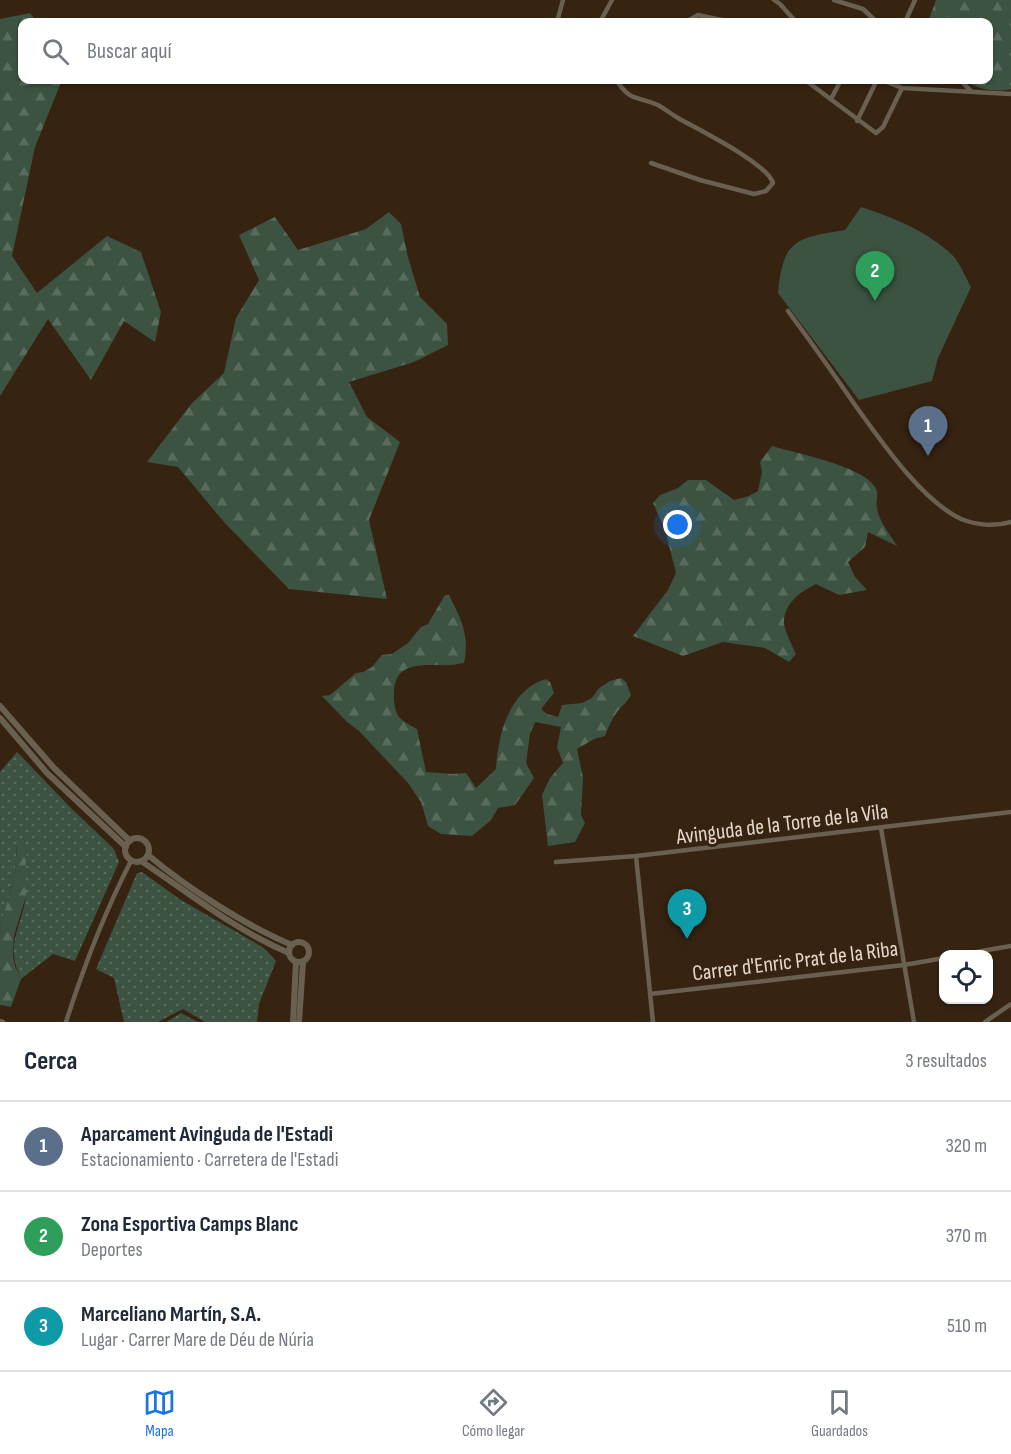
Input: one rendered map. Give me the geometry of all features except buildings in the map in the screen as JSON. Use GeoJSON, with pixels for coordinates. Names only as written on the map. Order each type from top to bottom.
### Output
{"type":"FeatureCollection","features":[{"type":"Feature","properties":{"kind":"street"},"geometry":{"type":"LineString","coordinates":[[558,18],[563,0]]}},
{"type":"Feature","properties":{"kind":"street"},"geometry":{"type":"LineString","coordinates":[[602,18],[612,0]]}},
{"type":"Feature","properties":{"kind":"street"},"geometry":{"type":"LineString","coordinates":[[774,0],[781,2],[793,18]]}},
{"type":"Feature","properties":{"kind":"street"},"geometry":{"type":"LineString","coordinates":[[834,0],[863,9],[873,18]]}},
{"type":"Feature","properties":{"kind":"street"},"geometry":{"type":"LineString","coordinates":[[907,18],[915,0]]}},
{"type":"Feature","properties":{"kind":"street"},"geometry":{"type":"LineString","coordinates":[[693,18],[698,15],[712,18]]}},
{"type":"Feature","properties":{"kind":"street"},"geometry":{"type":"LineString","coordinates":[[618,84],[627,94],[657,105],[721,140],[765,172],[772,178],[773,183],[766,191],[754,194],[700,180],[651,163]]}},
{"type":"Feature","properties":{"kind":"street"},"geometry":{"type":"LineString","coordinates":[[810,84],[873,132],[878,132],[883,127],[902,88]]}},
{"type":"Feature","properties":{"kind":"street"},"geometry":{"type":"LineString","coordinates":[[831,99],[839,84]]}},
{"type":"Feature","properties":{"kind":"street"},"geometry":{"type":"LineString","coordinates":[[857,120],[875,84]]}},
{"type":"Feature","properties":{"kind":"street"},"geometry":{"type":"LineString","coordinates":[[892,84],[902,88],[1011,94]]}},
{"type":"Feature","properties":{"kind":"street"},"geometry":{"type":"LineString","coordinates":[[964,84],[971,91]]}},
{"type":"Feature","properties":{"kind":"street"},"geometry":{"type":"LineString","coordinates":[[788,310],[878,435],[923,490],[960,518],[983,524],[1011,522]]}},
{"type":"Feature","properties":{"kind":"street"},"geometry":{"type":"LineString","coordinates":[[0,706],[54,768],[130,841]]}},
{"type":"Feature","properties":{"kind":"street"},"geometry":{"type":"LineString","coordinates":[[0,718],[76,803],[126,848]]}},
{"type":"Feature","properties":{"kind":"street","name":"Avinguda de la Torre de la Vila"},"geometry":{"type":"LineString","coordinates":[[556,862],[636,856],[1011,812]]}},
{"type":"Feature","properties":{"kind":"street"},"geometry":{"type":"LineString","coordinates":[[881,828],[914,1022]]}},
{"type":"Feature","properties":{"kind":"street"},"geometry":{"type":"LineString","coordinates":[[131,861],[126,855],[126,848],[130,841],[139,839],[148,846],[148,855],[141,861]]}},
{"type":"Feature","properties":{"kind":"street"},"geometry":{"type":"LineString","coordinates":[[148,855],[242,919],[292,945],[300,942],[308,947],[309,956],[299,962]]}},
{"type":"Feature","properties":{"kind":"street"},"geometry":{"type":"LineString","coordinates":[[636,856],[653,1022]]}},
{"type":"Feature","properties":{"kind":"street"},"geometry":{"type":"LineString","coordinates":[[131,861],[141,861],[214,911],[289,953],[291,958],[299,962]]}},
{"type":"Feature","properties":{"kind":"street"},"geometry":{"type":"LineString","coordinates":[[66,1022],[90,952],[131,861]]}},
{"type":"Feature","properties":{"kind":"street"},"geometry":{"type":"LineString","coordinates":[[289,953],[292,945]]}},
{"type":"Feature","properties":{"kind":"street"},"geometry":{"type":"LineString","coordinates":[[988,950],[1011,946]]}},
{"type":"Feature","properties":{"kind":"street","name":"Carrer d'Enric Prat de la Riba"},"geometry":{"type":"LineString","coordinates":[[650,994],[904,965],[939,959]]}},
{"type":"Feature","properties":{"kind":"street"},"geometry":{"type":"LineString","coordinates":[[293,1022],[299,962]]}},
{"type":"Feature","properties":{"kind":"street"},"geometry":{"type":"LineString","coordinates":[[299,962],[299,1022]]}},
{"type":"Feature","properties":{"kind":"street"},"geometry":{"type":"LineString","coordinates":[[985,1022],[1011,1004]]}},
{"type":"Feature","properties":{"kind":"green space"},"geometry":{"type":"Polygon","coordinates":[[[936,0],[1011,0],[1011,89],[999,91],[971,84],[993,84],[993,18],[929,18],[936,0]]]}},
{"type":"Feature","properties":{"kind":"green space"},"geometry":{"type":"Polygon","coordinates":[[[30,13],[34,18],[18,18],[18,84],[60,84],[35,147],[12,256],[37,293],[107,236],[141,252],[161,312],[155,342],[124,321],[91,380],[48,319],[0,396],[0,19],[30,13]]]}},
{"type":"Feature","properties":{"kind":"green space"},"geometry":{"type":"Polygon","coordinates":[[[861,207],[898,221],[946,249],[955,258],[971,287],[938,358],[932,381],[859,400],[778,293],[780,275],[788,252],[803,239],[845,230],[861,207]]]}},
{"type":"Feature","properties":{"kind":"green space"},"geometry":{"type":"Polygon","coordinates":[[[389,212],[401,224],[420,297],[447,324],[448,345],[414,362],[349,382],[367,417],[400,442],[369,520],[387,599],[289,589],[224,522],[178,467],[147,462],[192,403],[224,373],[236,318],[259,280],[239,235],[275,217],[298,250],[366,229],[389,212]]]}},
{"type":"Feature","properties":{"kind":"green space"},"geometry":{"type":"Polygon","coordinates":[[[772,446],[843,467],[868,479],[875,487],[878,514],[897,546],[868,532],[865,547],[848,562],[855,577],[867,590],[839,595],[816,584],[794,599],[787,610],[784,623],[796,654],[789,662],[765,648],[723,642],[683,656],[633,636],[668,590],[676,573],[665,530],[653,503],[660,495],[678,488],[688,480],[706,480],[734,500],[749,496],[758,491],[762,472],[760,462],[772,446]]]}},
{"type":"Feature","properties":{"kind":"green space"},"geometry":{"type":"Polygon","coordinates":[[[445,595],[449,595],[463,628],[466,644],[464,663],[422,665],[407,669],[401,673],[394,687],[397,714],[403,721],[417,729],[426,772],[466,773],[476,788],[496,769],[499,742],[514,703],[533,685],[546,679],[550,682],[554,693],[541,709],[547,714],[558,717],[562,705],[582,703],[592,698],[599,688],[610,681],[621,678],[626,682],[631,695],[615,715],[605,736],[594,739],[577,749],[583,777],[581,815],[585,823],[575,842],[548,846],[542,795],[550,778],[563,763],[557,747],[561,727],[535,722],[530,734],[526,763],[534,778],[515,805],[498,808],[491,820],[472,836],[441,834],[428,826],[421,802],[408,783],[322,696],[330,695],[356,673],[372,667],[382,655],[392,654],[408,643],[421,627],[428,624],[445,595]]]}},
{"type":"Feature","properties":{"kind":"green space"},"geometry":{"type":"Polygon","coordinates":[[[17,752],[114,849],[119,862],[75,961],[53,954],[21,979],[14,958],[14,949],[26,899],[26,851],[17,844],[15,875],[0,927],[0,772],[17,752]]]}},
{"type":"Feature","properties":{"kind":"green space"},"geometry":{"type":"Polygon","coordinates":[[[21,841],[26,851],[26,896],[14,936],[13,956],[21,979],[11,1007],[0,1005],[0,927],[15,875],[17,844],[21,841]]]}},
{"type":"Feature","properties":{"kind":"green space"},"geometry":{"type":"Polygon","coordinates":[[[142,872],[181,900],[264,948],[276,961],[259,1004],[257,1022],[205,1022],[183,1009],[158,1022],[124,1022],[114,978],[96,969],[137,873],[142,872]]]}},
{"type":"Feature","properties":{"kind":"green space"},"geometry":{"type":"Polygon","coordinates":[[[181,1013],[198,1022],[166,1022],[181,1013]]]}},
{"type":"Feature","properties":{"kind":"place","name":"Zona Esportiva Camps Blanc"},"geometry":{"type":"Point","coordinates":[875,301]}},
{"type":"Feature","properties":{"kind":"place","name":"Aparcament Avinguda de l'Estadi"},"geometry":{"type":"Point","coordinates":[928,456]}},
{"type":"Feature","properties":{"kind":"place","name":"Marceliano Martín, S.A."},"geometry":{"type":"Point","coordinates":[687,939]}}]}
